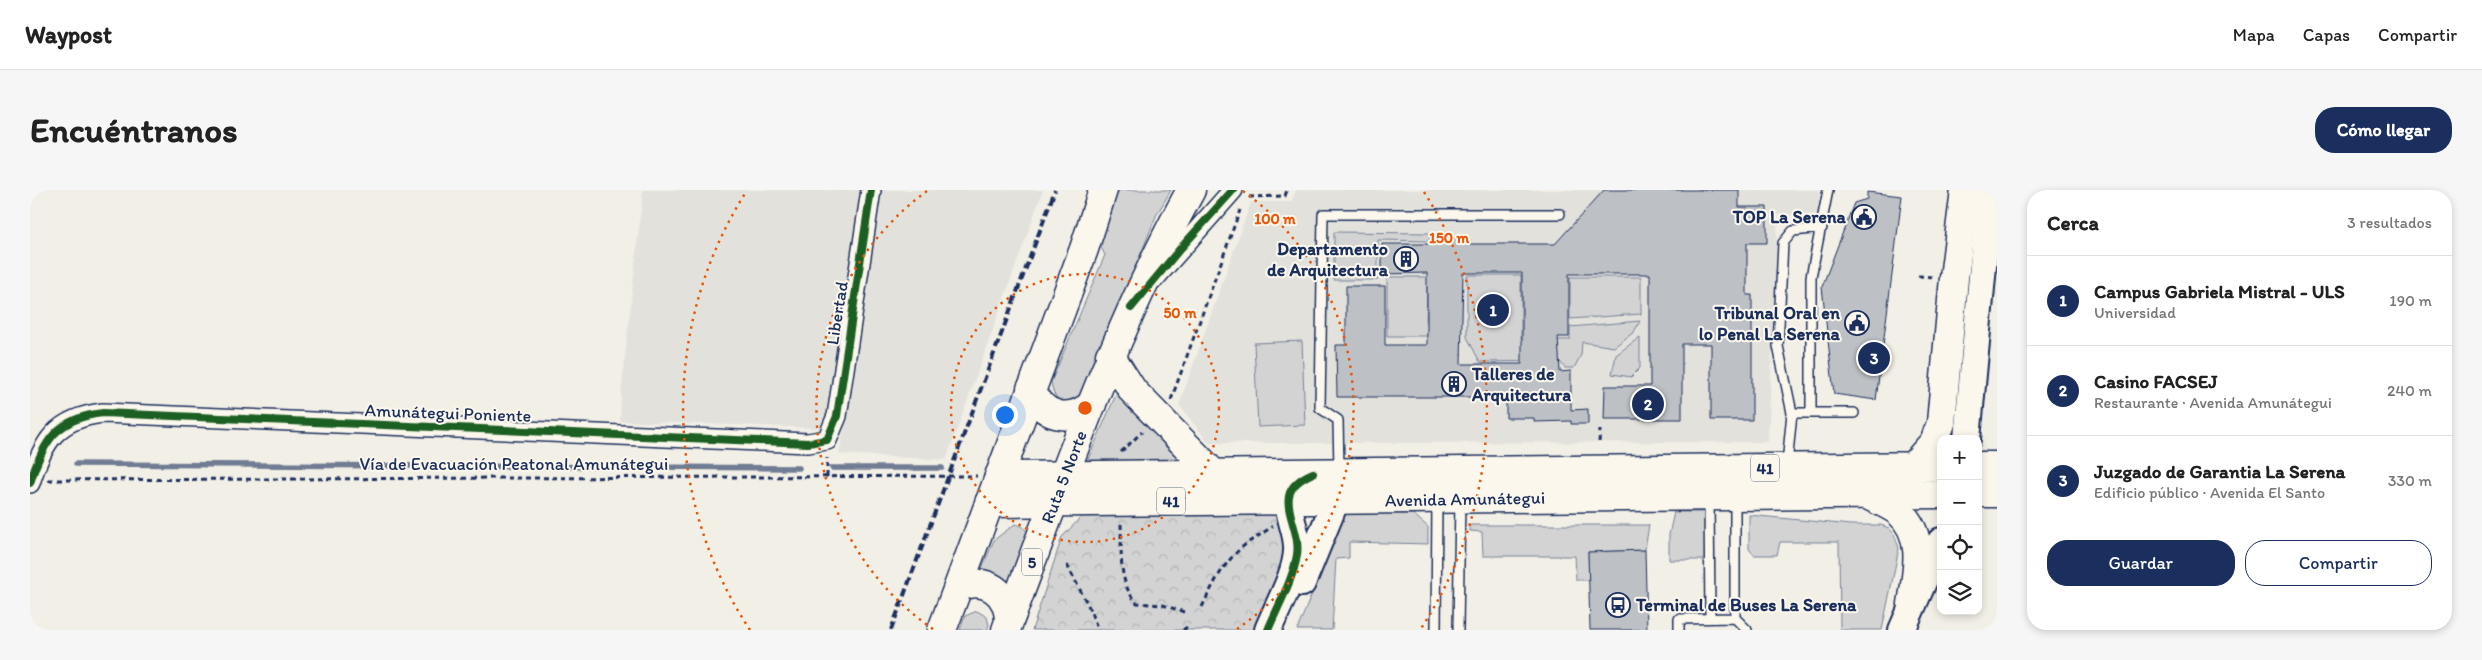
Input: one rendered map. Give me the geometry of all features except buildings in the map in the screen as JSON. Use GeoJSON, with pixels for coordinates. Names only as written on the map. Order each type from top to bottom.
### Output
{"type":"FeatureCollection","features":[{"type":"Feature","properties":{"kind":"main road"},"geometry":{"type":"LineString","coordinates":[[942,630],[1084,249],[1102,190]]}},
{"type":"Feature","properties":{"kind":"main road","name":"Ruta 5 Norte"},"geometry":{"type":"LineString","coordinates":[[1008,626],[1110,355],[1191,190]]}},
{"type":"Feature","properties":{"kind":"main road"},"geometry":{"type":"LineString","coordinates":[[1912,467],[1934,442],[1941,423],[1954,278],[1965,190]]}},
{"type":"Feature","properties":{"kind":"main road"},"geometry":{"type":"LineString","coordinates":[[1967,435],[1992,229],[1990,190]]}},
{"type":"Feature","properties":{"kind":"main road"},"geometry":{"type":"LineString","coordinates":[[1110,355],[1133,390],[1214,474]]}},
{"type":"Feature","properties":{"kind":"main road"},"geometry":{"type":"LineString","coordinates":[[1031,389],[1039,404],[1045,410],[1061,416],[1078,414],[1092,404]]}},
{"type":"Feature","properties":{"kind":"main road","name":"Avenida Amunátegui"},"geometry":{"type":"LineString","coordinates":[[989,503],[1336,500],[1448,485],[1787,468],[1937,466]]}},
{"type":"Feature","properties":{"kind":"main road"},"geometry":{"type":"LineString","coordinates":[[1982,466],[1997,466]]}},
{"type":"Feature","properties":{"kind":"main road"},"geometry":{"type":"LineString","coordinates":[[1268,630],[1296,558],[1298,542],[1289,517],[1288,501],[1296,483],[1326,473]]}},
{"type":"Feature","properties":{"kind":"main road","name":"Avenida Amunátegui"},"geometry":{"type":"LineString","coordinates":[[999,476],[1326,473],[1448,485],[1722,496],[1937,494]]}},
{"type":"Feature","properties":{"kind":"main road"},"geometry":{"type":"LineString","coordinates":[[1982,494],[1997,493]]}},
{"type":"Feature","properties":{"kind":"main road"},"geometry":{"type":"LineString","coordinates":[[1866,495],[1897,510],[1911,527],[1919,556],[1912,604]]}},
{"type":"Feature","properties":{"kind":"main road"},"geometry":{"type":"LineString","coordinates":[[1283,630],[1336,500]]}},
{"type":"Feature","properties":{"kind":"main road"},"geometry":{"type":"LineString","coordinates":[[1902,630],[1937,550]]}},
{"type":"Feature","properties":{"kind":"main road"},"geometry":{"type":"LineString","coordinates":[[958,587],[973,582],[996,589],[1007,603],[1008,626]]}},
{"type":"Feature","properties":{"kind":"street","name":"Libertad"},"geometry":{"type":"LineString","coordinates":[[827,440],[837,416],[871,190]]}},
{"type":"Feature","properties":{"kind":"street"},"geometry":{"type":"LineString","coordinates":[[1132,308],[1179,250],[1232,190]]}},
{"type":"Feature","properties":{"kind":"street","name":"Amunátegui Poniente"},"geometry":{"type":"LineString","coordinates":[[30,481],[38,458],[48,440],[69,421],[85,415],[103,413],[808,443],[827,440]]}},
{"type":"Feature","properties":{"kind":"lane"},"geometry":{"type":"LineString","coordinates":[[1811,413],[1811,277],[1828,190]]}},
{"type":"Feature","properties":{"kind":"lane"},"geometry":{"type":"LineString","coordinates":[[1326,473],[1338,420],[1320,408],[1323,214],[1560,214]]}},
{"type":"Feature","properties":{"kind":"lane"},"geometry":{"type":"LineString","coordinates":[[1787,468],[1792,413],[1778,346],[1783,243],[1793,232],[1822,228]]}},
{"type":"Feature","properties":{"kind":"lane"},"geometry":{"type":"LineString","coordinates":[[1792,413],[1854,413]]}},
{"type":"Feature","properties":{"kind":"lane"},"geometry":{"type":"LineString","coordinates":[[1436,630],[1448,485]]}},
{"type":"Feature","properties":{"kind":"lane"},"geometry":{"type":"LineString","coordinates":[[1448,485],[1458,630]]}},
{"type":"Feature","properties":{"kind":"lane"},"geometry":{"type":"LineString","coordinates":[[1710,618],[1722,496]]}},
{"type":"Feature","properties":{"kind":"lane"},"geometry":{"type":"LineString","coordinates":[[1722,496],[1735,618],[1747,630]]}},
{"type":"Feature","properties":{"kind":"lane"},"geometry":{"type":"LineString","coordinates":[[1679,630],[1679,619],[1735,618]]}},
{"type":"Feature","properties":{"kind":"path"},"geometry":{"type":"LineString","coordinates":[[1599,442],[1600,430]]}},
{"type":"Feature","properties":{"kind":"path"},"geometry":{"type":"LineString","coordinates":[[1202,607],[1220,571],[1238,550],[1278,522],[1288,501]]}},
{"type":"Feature","properties":{"kind":"path"},"geometry":{"type":"LineString","coordinates":[[1121,521],[1123,578],[1130,596],[1137,603],[1163,605],[1187,614]]}},
{"type":"Feature","properties":{"kind":"path"},"geometry":{"type":"LineString","coordinates":[[1067,565],[1088,605],[1098,630]]}},
{"type":"Feature","properties":{"kind":"path"},"geometry":{"type":"LineString","coordinates":[[1183,630],[1187,627]]}},
{"type":"Feature","properties":{"kind":"shaded area"},"geometry":{"type":"Polygon","coordinates":[[[643,190],[1043,190],[946,460],[839,454],[844,429],[620,421],[621,395],[643,190]]]}},
{"type":"Feature","properties":{"kind":"shaded area"},"geometry":{"type":"Polygon","coordinates":[[[1296,190],[1820,190],[1818,215],[1778,215],[1768,442],[1209,443],[1179,405],[1251,202],[1291,202],[1296,190]]]}},
{"type":"Feature","properties":{"kind":"green space"},"geometry":{"type":"Polygon","coordinates":[[[1118,190],[1171,190],[1156,216],[1083,398],[1066,404],[1055,396],[1051,382],[1105,255],[1098,242],[1118,190]]]}},
{"type":"Feature","properties":{"kind":"green space"},"geometry":{"type":"Polygon","coordinates":[[[1334,232],[1430,233],[1430,241],[1378,240],[1378,280],[1334,280],[1334,232]]]}},
{"type":"Feature","properties":{"kind":"green space"},"geometry":{"type":"Polygon","coordinates":[[[1467,275],[1521,275],[1521,339],[1546,339],[1546,361],[1480,362],[1467,337],[1467,275]]]}},
{"type":"Feature","properties":{"kind":"green space"},"geometry":{"type":"Polygon","coordinates":[[[1387,277],[1431,277],[1436,287],[1427,287],[1426,324],[1442,325],[1442,336],[1387,336],[1387,277]]]}},
{"type":"Feature","properties":{"kind":"green space"},"geometry":{"type":"Polygon","coordinates":[[[1570,277],[1641,277],[1641,314],[1570,319],[1570,277]]]}},
{"type":"Feature","properties":{"kind":"green space"},"geometry":{"type":"Polygon","coordinates":[[[1640,321],[1634,332],[1614,347],[1582,342],[1581,355],[1574,368],[1565,368],[1557,358],[1557,340],[1570,340],[1570,327],[1640,321]]]}},
{"type":"Feature","properties":{"kind":"green space"},"geometry":{"type":"Polygon","coordinates":[[[1640,337],[1640,368],[1631,377],[1612,374],[1616,355],[1640,337]]]}},
{"type":"Feature","properties":{"kind":"green space"},"geometry":{"type":"Polygon","coordinates":[[[1302,341],[1305,425],[1258,427],[1254,343],[1302,341]]]}},
{"type":"Feature","properties":{"kind":"green space"},"geometry":{"type":"Polygon","coordinates":[[[1118,390],[1167,448],[1189,465],[1085,466],[1118,390]]]}},
{"type":"Feature","properties":{"kind":"green space"},"geometry":{"type":"Polygon","coordinates":[[[1284,509],[1296,548],[1260,630],[1032,630],[1062,537],[1088,510],[1284,509]]]}},
{"type":"Feature","properties":{"kind":"green space"},"geometry":{"type":"Polygon","coordinates":[[[1674,512],[1705,512],[1706,560],[1669,560],[1669,535],[1674,512]]]}},
{"type":"Feature","properties":{"kind":"green space"},"geometry":{"type":"Polygon","coordinates":[[[1345,513],[1413,514],[1428,527],[1428,544],[1349,542],[1349,558],[1336,559],[1332,630],[1297,630],[1345,513]]]}},
{"type":"Feature","properties":{"kind":"green space"},"geometry":{"type":"Polygon","coordinates":[[[1749,515],[1851,525],[1881,525],[1889,528],[1894,534],[1899,548],[1882,630],[1840,630],[1839,542],[1780,542],[1777,555],[1754,555],[1749,549],[1749,515]]]}},
{"type":"Feature","properties":{"kind":"green space"},"geometry":{"type":"Polygon","coordinates":[[[1015,524],[1022,526],[1030,534],[1011,591],[979,575],[994,540],[1015,524]]]}},
{"type":"Feature","properties":{"kind":"green space"},"geometry":{"type":"Polygon","coordinates":[[[1470,525],[1649,525],[1645,550],[1588,552],[1589,580],[1576,580],[1575,556],[1483,556],[1482,532],[1470,531],[1470,525]]]}},
{"type":"Feature","properties":{"kind":"green space"},"geometry":{"type":"Polygon","coordinates":[[[977,611],[987,617],[989,625],[987,630],[960,630],[965,616],[977,611]]]}},
{"type":"Feature","properties":{"kind":"waterway"},"geometry":{"type":"LineString","coordinates":[[76,464],[799,468]]}},
{"type":"Feature","properties":{"kind":"waterway"},"geometry":{"type":"LineString","coordinates":[[832,468],[942,468]]}},
{"type":"Feature","properties":{"kind":"railway"},"geometry":{"type":"LineString","coordinates":[[891,630],[1055,190]]}},
{"type":"Feature","properties":{"kind":"cycle path"},"geometry":{"type":"LineString","coordinates":[[30,483],[40,455],[54,434],[74,420],[103,413],[808,443],[827,440],[837,416],[871,190]]}},
{"type":"Feature","properties":{"kind":"cycle path"},"geometry":{"type":"LineString","coordinates":[[1131,308],[1179,250],[1233,190]]}},
{"type":"Feature","properties":{"kind":"cycle path"},"geometry":{"type":"LineString","coordinates":[[1268,630],[1289,583],[1297,555],[1295,531],[1289,509],[1291,490],[1299,481],[1313,473]]}},
{"type":"Feature","properties":{"kind":"place","name":"TOP La Serena"},"geometry":{"type":"Point","coordinates":[1864,217]}},
{"type":"Feature","properties":{"kind":"place","name":"Departamento de Arquitectura"},"geometry":{"type":"Point","coordinates":[1406,259]}},
{"type":"Feature","properties":{"kind":"place","name":"Campus Gabriela Mistral - ULS"},"geometry":{"type":"Point","coordinates":[1493,310]}},
{"type":"Feature","properties":{"kind":"place","name":"Tribunal Oral en lo Penal La Serena"},"geometry":{"type":"Point","coordinates":[1857,323]}},
{"type":"Feature","properties":{"kind":"place","name":"Juzgado de Garantia La Serena"},"geometry":{"type":"Point","coordinates":[1874,358]}},
{"type":"Feature","properties":{"kind":"place","name":"Talleres de Arquitectura"},"geometry":{"type":"Point","coordinates":[1454,384]}},
{"type":"Feature","properties":{"kind":"place","name":"Casino FACSEJ"},"geometry":{"type":"Point","coordinates":[1648,404]}},
{"type":"Feature","properties":{"kind":"place","name":"Terminal de Buses La Serena"},"geometry":{"type":"Point","coordinates":[1618,605]}}]}
